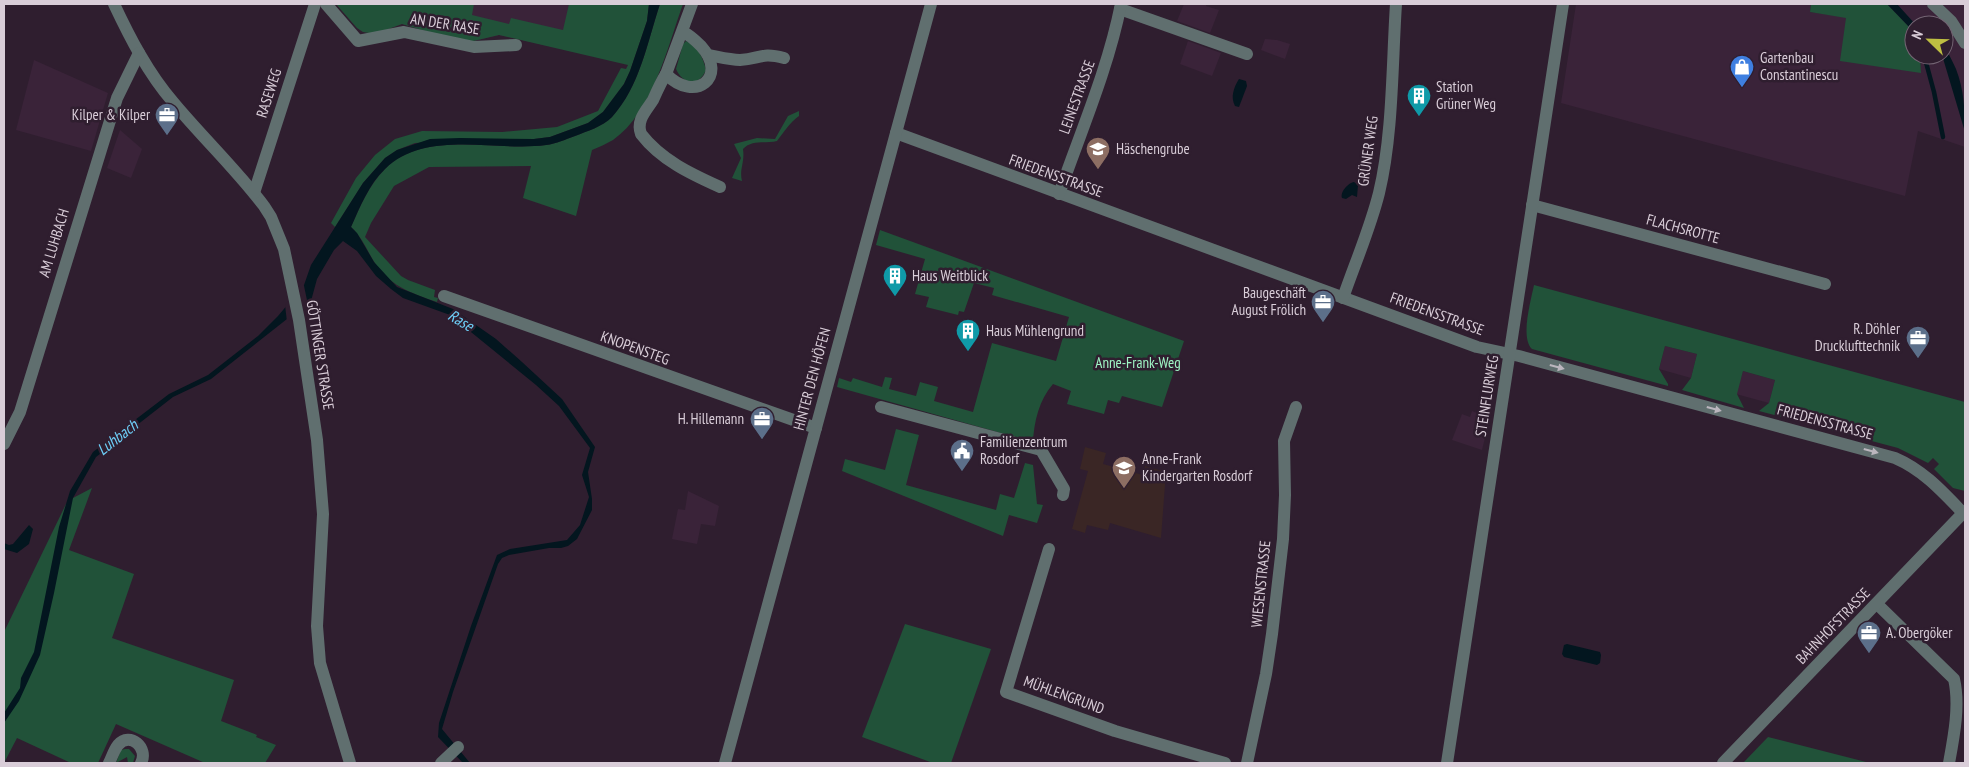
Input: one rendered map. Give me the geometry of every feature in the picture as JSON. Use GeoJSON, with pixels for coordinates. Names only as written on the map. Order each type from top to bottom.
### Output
{"type":"FeatureCollection","features":[{"type":"Feature","properties":{"kind":"street","name":"GÖTTINGER STRASSE"},"geometry":{"type":"LineString","coordinates":[[114,4],[139,53],[172,101],[254,193],[271,217],[279,234],[292,283],[299,320],[316,440],[323,514],[317,626],[320,663],[350,763]]}},
{"type":"Feature","properties":{"kind":"street","name":"RASEWEG"},"geometry":{"type":"LineString","coordinates":[[254,193],[315,4]]}},
{"type":"Feature","properties":{"kind":"street","name":"AN DER RASE"},"geometry":{"type":"LineString","coordinates":[[326,4],[358,41],[404,32],[474,48],[516,45]]}},
{"type":"Feature","properties":{"kind":"street"},"geometry":{"type":"LineString","coordinates":[[692,4],[666,74],[652,102],[642,116],[640,129],[641,134],[666,158],[720,187]]}},
{"type":"Feature","properties":{"kind":"street","name":"HINTER DEN HÖFEN"},"geometry":{"type":"LineString","coordinates":[[725,763],[931,4]]}},
{"type":"Feature","properties":{"kind":"street","name":"GRÜNER WEG"},"geometry":{"type":"LineString","coordinates":[[1343,298],[1374,209],[1383,171],[1387,140],[1396,4]]}},
{"type":"Feature","properties":{"kind":"street","name":"STEINFLURWEG"},"geometry":{"type":"LineString","coordinates":[[1447,763],[1564,4]]}},
{"type":"Feature","properties":{"kind":"street"},"geometry":{"type":"LineString","coordinates":[[1934,4],[1951,21],[1965,43]]}},
{"type":"Feature","properties":{"kind":"street","name":"LEINESTRASSE"},"geometry":{"type":"LineString","coordinates":[[1059,194],[1105,68],[1116,32],[1121,6],[1247,54]]}},
{"type":"Feature","properties":{"kind":"street"},"geometry":{"type":"LineString","coordinates":[[666,74],[689,88],[705,83],[710,73],[711,60],[708,55],[690,35],[682,32]]}},
{"type":"Feature","properties":{"kind":"street","name":"AM LUHBACH"},"geometry":{"type":"LineString","coordinates":[[4,444],[20,412],[117,98],[139,53]]}},
{"type":"Feature","properties":{"kind":"street"},"geometry":{"type":"LineString","coordinates":[[708,55],[738,60],[762,54],[771,54],[784,58]]}},
{"type":"Feature","properties":{"kind":"street","name":"FRIEDENSSTRASSE"},"geometry":{"type":"LineString","coordinates":[[896,133],[1477,347],[1895,458],[1914,467],[1929,478],[1964,512]]}},
{"type":"Feature","properties":{"kind":"street","name":"FLACHSROTTE"},"geometry":{"type":"LineString","coordinates":[[1532,205],[1825,284]]}},
{"type":"Feature","properties":{"kind":"street","name":"KNOPENSTEG"},"geometry":{"type":"LineString","coordinates":[[444,296],[816,428]]}},
{"type":"Feature","properties":{"kind":"street"},"geometry":{"type":"LineString","coordinates":[[881,407],[1041,450],[1064,489],[1063,495]]}},
{"type":"Feature","properties":{"kind":"street","name":"WIESENSTRASSE"},"geometry":{"type":"LineString","coordinates":[[1247,763],[1266,674],[1283,539],[1285,495],[1284,441],[1296,407]]}},
{"type":"Feature","properties":{"kind":"street","name":"BAHNHOFSTRASSE"},"geometry":{"type":"LineString","coordinates":[[1723,763],[1964,512]]}},
{"type":"Feature","properties":{"kind":"street","name":"MÜHLENGRUND"},"geometry":{"type":"LineString","coordinates":[[1049,549],[1006,692],[1115,731],[1225,763]]}},
{"type":"Feature","properties":{"kind":"street"},"geometry":{"type":"LineString","coordinates":[[1877,604],[1954,678],[1957,699],[1950,763]]}},
{"type":"Feature","properties":{"kind":"street"},"geometry":{"type":"LineString","coordinates":[[109,763],[116,746],[128,740],[141,746],[144,752],[141,763]]}},
{"type":"Feature","properties":{"kind":"street"},"geometry":{"type":"LineString","coordinates":[[441,763],[455,751]]}},
{"type":"Feature","properties":{"kind":"shaded area"},"geometry":{"type":"Polygon","coordinates":[[[336,4],[630,4],[611,60],[499,35],[465,43],[402,24],[375,34],[363,32],[357,28],[336,4]]]}},
{"type":"Feature","properties":{"kind":"shaded area"},"geometry":{"type":"Polygon","coordinates":[[[1184,4],[1206,4],[1206,6],[1219,10],[1210,33],[1177,21],[1184,4]]]}},
{"type":"Feature","properties":{"kind":"shaded area","name":"Gartenbau Constantinescu"},"geometry":{"type":"Polygon","coordinates":[[[1576,4],[1811,4],[1810,12],[1846,17],[1904,60],[1904,65],[1911,65],[1921,72],[1921,65],[1954,65],[1954,15],[1904,15],[1904,22],[1887,4],[1965,4],[1965,147],[1918,131],[1905,196],[1561,103],[1576,4]]]}},
{"type":"Feature","properties":{"kind":"shaded area"},"geometry":{"type":"Polygon","coordinates":[[[1265,39],[1290,44],[1285,59],[1261,50],[1265,39]]]}},
{"type":"Feature","properties":{"kind":"shaded area"},"geometry":{"type":"Polygon","coordinates":[[[1188,41],[1221,53],[1212,76],[1180,64],[1188,41]]]}},
{"type":"Feature","properties":{"kind":"shaded area"},"geometry":{"type":"Polygon","coordinates":[[[34,60],[108,93],[91,151],[16,130],[34,60]]]}},
{"type":"Feature","properties":{"kind":"shaded area"},"geometry":{"type":"Polygon","coordinates":[[[120,130],[142,149],[131,178],[107,168],[120,130]]]}},
{"type":"Feature","properties":{"kind":"shaded area"},"geometry":{"type":"Polygon","coordinates":[[[1665,346],[1697,354],[1691,378],[1659,369],[1665,346]]]}},
{"type":"Feature","properties":{"kind":"shaded area"},"geometry":{"type":"Polygon","coordinates":[[[1743,371],[1775,380],[1769,403],[1736,394],[1743,371]]]}},
{"type":"Feature","properties":{"kind":"shaded area"},"geometry":{"type":"Polygon","coordinates":[[[1472,411],[1490,418],[1482,450],[1452,440],[1462,414],[1470,417],[1472,411]]]}},
{"type":"Feature","properties":{"kind":"shaded area","name":"Anne-Frank Kindergarten Rosdorf"},"geometry":{"type":"Polygon","coordinates":[[[1085,447],[1106,453],[1103,464],[1143,475],[1145,466],[1166,472],[1161,538],[1110,523],[1108,530],[1087,525],[1085,533],[1072,529],[1088,471],[1080,469],[1085,447]]]}},
{"type":"Feature","properties":{"kind":"shaded area"},"geometry":{"type":"Polygon","coordinates":[[[688,491],[719,506],[715,526],[701,524],[697,544],[672,539],[678,509],[685,510],[688,491]]]}},
{"type":"Feature","properties":{"kind":"green space"},"geometry":{"type":"Polygon","coordinates":[[[336,4],[474,4],[472,15],[509,24],[511,18],[563,30],[569,4],[649,4],[647,21],[624,84],[603,112],[588,123],[550,137],[415,143],[397,150],[385,158],[363,183],[335,227],[331,223],[356,178],[375,155],[395,139],[422,131],[502,132],[557,127],[598,111],[621,68],[626,69],[628,65],[499,35],[465,43],[402,24],[375,34],[363,32],[357,28],[336,4]]]}},
{"type":"Feature","properties":{"kind":"green space"},"geometry":{"type":"Polygon","coordinates":[[[660,4],[683,4],[657,78],[639,113],[627,128],[613,140],[592,150],[576,216],[523,198],[531,166],[429,167],[394,186],[371,223],[365,237],[401,276],[435,290],[434,297],[438,298],[437,302],[400,287],[379,269],[361,238],[351,227],[361,204],[379,175],[385,169],[401,157],[420,149],[462,145],[546,145],[557,143],[604,123],[622,105],[636,78],[660,4]]]}},
{"type":"Feature","properties":{"kind":"green space"},"geometry":{"type":"Polygon","coordinates":[[[1811,4],[1887,4],[1904,22],[1904,65],[1921,65],[1921,73],[1840,61],[1846,18],[1810,12],[1811,4]]]}},
{"type":"Feature","properties":{"kind":"green space"},"geometry":{"type":"Polygon","coordinates":[[[686,41],[694,46],[699,53],[706,70],[699,79],[691,82],[683,78],[676,69],[683,44],[686,41]]]}},
{"type":"Feature","properties":{"kind":"green space"},"geometry":{"type":"Polygon","coordinates":[[[799,111],[799,116],[777,141],[755,143],[743,149],[742,181],[732,178],[741,158],[734,144],[757,138],[775,139],[788,116],[799,111]]]}},
{"type":"Feature","properties":{"kind":"green space","name":"Anne-Frank-Weg"},"geometry":{"type":"Polygon","coordinates":[[[880,230],[1184,341],[1162,407],[1122,396],[1119,403],[1108,400],[1104,414],[1067,404],[1071,391],[1053,384],[1044,397],[1038,412],[1033,442],[837,387],[839,378],[851,382],[853,378],[882,387],[885,377],[892,378],[889,389],[916,396],[920,382],[938,387],[934,401],[973,412],[992,343],[1056,361],[1069,317],[992,295],[994,288],[974,283],[964,312],[959,311],[958,315],[926,307],[929,297],[915,294],[925,259],[876,245],[880,230]]]}},
{"type":"Feature","properties":{"kind":"green space"},"geometry":{"type":"Polygon","coordinates":[[[1534,285],[1965,402],[1965,491],[1953,488],[1934,469],[1939,464],[1933,458],[1928,463],[1898,448],[1759,411],[1769,403],[1775,380],[1743,371],[1737,394],[1744,408],[1682,390],[1691,378],[1697,354],[1665,346],[1659,369],[1668,386],[1532,349],[1527,336],[1527,328],[1534,285]]]}},
{"type":"Feature","properties":{"kind":"green space"},"geometry":{"type":"Polygon","coordinates":[[[896,429],[919,435],[906,485],[996,510],[1000,494],[1014,498],[1025,463],[1033,465],[1037,504],[1043,505],[1037,523],[1009,515],[1003,536],[842,471],[845,459],[885,470],[896,429]]]}},
{"type":"Feature","properties":{"kind":"green space"},"geometry":{"type":"Polygon","coordinates":[[[92,488],[69,550],[134,574],[112,638],[234,680],[221,721],[257,735],[256,737],[276,745],[265,763],[205,763],[116,724],[98,763],[71,763],[17,738],[4,763],[4,632],[66,504],[92,488]]]}},
{"type":"Feature","properties":{"kind":"green space"},"geometry":{"type":"Polygon","coordinates":[[[905,624],[991,649],[951,763],[933,763],[862,737],[905,624]]]}},
{"type":"Feature","properties":{"kind":"green space"},"geometry":{"type":"Polygon","coordinates":[[[1768,737],[1870,763],[1743,763],[1768,737]]]}},
{"type":"Feature","properties":{"kind":"green space"},"geometry":{"type":"Polygon","coordinates":[[[129,749],[135,756],[133,763],[128,763],[127,757],[116,763],[121,750],[129,749]]]}},
{"type":"Feature","properties":{"kind":"water"},"geometry":{"type":"Polygon","coordinates":[[[649,4],[660,4],[642,64],[622,105],[608,120],[599,126],[550,144],[526,146],[462,145],[420,149],[402,157],[379,175],[365,196],[351,227],[357,233],[374,262],[397,287],[453,309],[496,339],[522,362],[562,399],[595,447],[588,472],[592,510],[577,539],[568,546],[561,548],[549,548],[509,555],[502,558],[498,564],[442,729],[470,763],[463,763],[438,737],[439,723],[497,555],[510,549],[567,540],[580,525],[589,497],[582,475],[590,448],[559,406],[536,385],[450,315],[403,298],[376,276],[357,251],[343,241],[334,250],[317,279],[311,301],[308,305],[287,319],[211,379],[173,397],[96,457],[73,498],[40,655],[19,701],[4,723],[4,713],[20,688],[21,678],[34,652],[59,527],[70,491],[93,452],[169,394],[208,375],[258,336],[304,285],[311,265],[363,183],[385,158],[397,150],[430,139],[534,139],[550,137],[588,123],[603,112],[624,84],[630,71],[647,21],[649,4]]]}},
{"type":"Feature","properties":{"kind":"water"},"geometry":{"type":"Polygon","coordinates":[[[1887,4],[1897,4],[1907,15],[1904,15],[1904,22],[1887,4]]]}},
{"type":"Feature","properties":{"kind":"water"},"geometry":{"type":"Polygon","coordinates":[[[1945,65],[1954,65],[1961,85],[1965,132],[1945,65]]]}},
{"type":"Feature","properties":{"kind":"water"},"geometry":{"type":"Polygon","coordinates":[[[1239,79],[1246,81],[1247,86],[1239,107],[1235,106],[1233,96],[1239,79]]]}},
{"type":"Feature","properties":{"kind":"water"},"geometry":{"type":"Polygon","coordinates":[[[1354,182],[1358,185],[1357,197],[1352,195],[1346,199],[1342,198],[1345,188],[1354,182]]]}},
{"type":"Feature","properties":{"kind":"water"},"geometry":{"type":"Polygon","coordinates":[[[29,525],[33,529],[29,544],[17,553],[4,549],[4,543],[13,544],[29,525]]]}},
{"type":"Feature","properties":{"kind":"water"},"geometry":{"type":"Polygon","coordinates":[[[1567,644],[1600,652],[1600,663],[1597,665],[1564,657],[1562,654],[1564,645],[1567,644]]]}},
{"type":"Feature","properties":{"kind":"pier"},"geometry":{"type":"Polygon","coordinates":[[[303,281],[308,305],[301,313],[287,322],[285,305],[303,281]]]}},
{"type":"Feature","properties":{"kind":"waterway"},"geometry":{"type":"LineString","coordinates":[[1927,65],[1943,137]]}},
{"type":"Feature","properties":{"kind":"place","name":"Gartenbau Constantinescu"},"geometry":{"type":"Point","coordinates":[1742,88]}},
{"type":"Feature","properties":{"kind":"place","name":"Station Grüner Weg"},"geometry":{"type":"Point","coordinates":[1419,117]}},
{"type":"Feature","properties":{"kind":"place","name":"Kilper & Kilper"},"geometry":{"type":"Point","coordinates":[167,136]}},
{"type":"Feature","properties":{"kind":"place","name":"Häschengrube"},"geometry":{"type":"Point","coordinates":[1098,170]}},
{"type":"Feature","properties":{"kind":"place","name":"Haus Weitblick"},"geometry":{"type":"Point","coordinates":[895,297]}},
{"type":"Feature","properties":{"kind":"place","name":"Baugeschäft August Frölich"},"geometry":{"type":"Point","coordinates":[1323,323]}},
{"type":"Feature","properties":{"kind":"place","name":"Haus Mühlengrund"},"geometry":{"type":"Point","coordinates":[968,352]}},
{"type":"Feature","properties":{"kind":"place","name":"R. Döhler Drucklufttechnik"},"geometry":{"type":"Point","coordinates":[1918,359]}},
{"type":"Feature","properties":{"kind":"place","name":"H. Hillemann"},"geometry":{"type":"Point","coordinates":[762,440]}},
{"type":"Feature","properties":{"kind":"place","name":"Familienzentrum Rosdorf"},"geometry":{"type":"Point","coordinates":[962,472]}},
{"type":"Feature","properties":{"kind":"place","name":"Anne-Frank Kindergarten Rosdorf"},"geometry":{"type":"Point","coordinates":[1124,489]}},
{"type":"Feature","properties":{"kind":"place","name":"A. Obergöker"},"geometry":{"type":"Point","coordinates":[1869,654]}},
{"type":"Feature","properties":{"kind":"water label","name":"Rase"},"geometry":{"type":"Point","coordinates":[461,320]}},
{"type":"Feature","properties":{"kind":"water label","name":"Luhbach"},"geometry":{"type":"Point","coordinates":[117,437]}}]}
